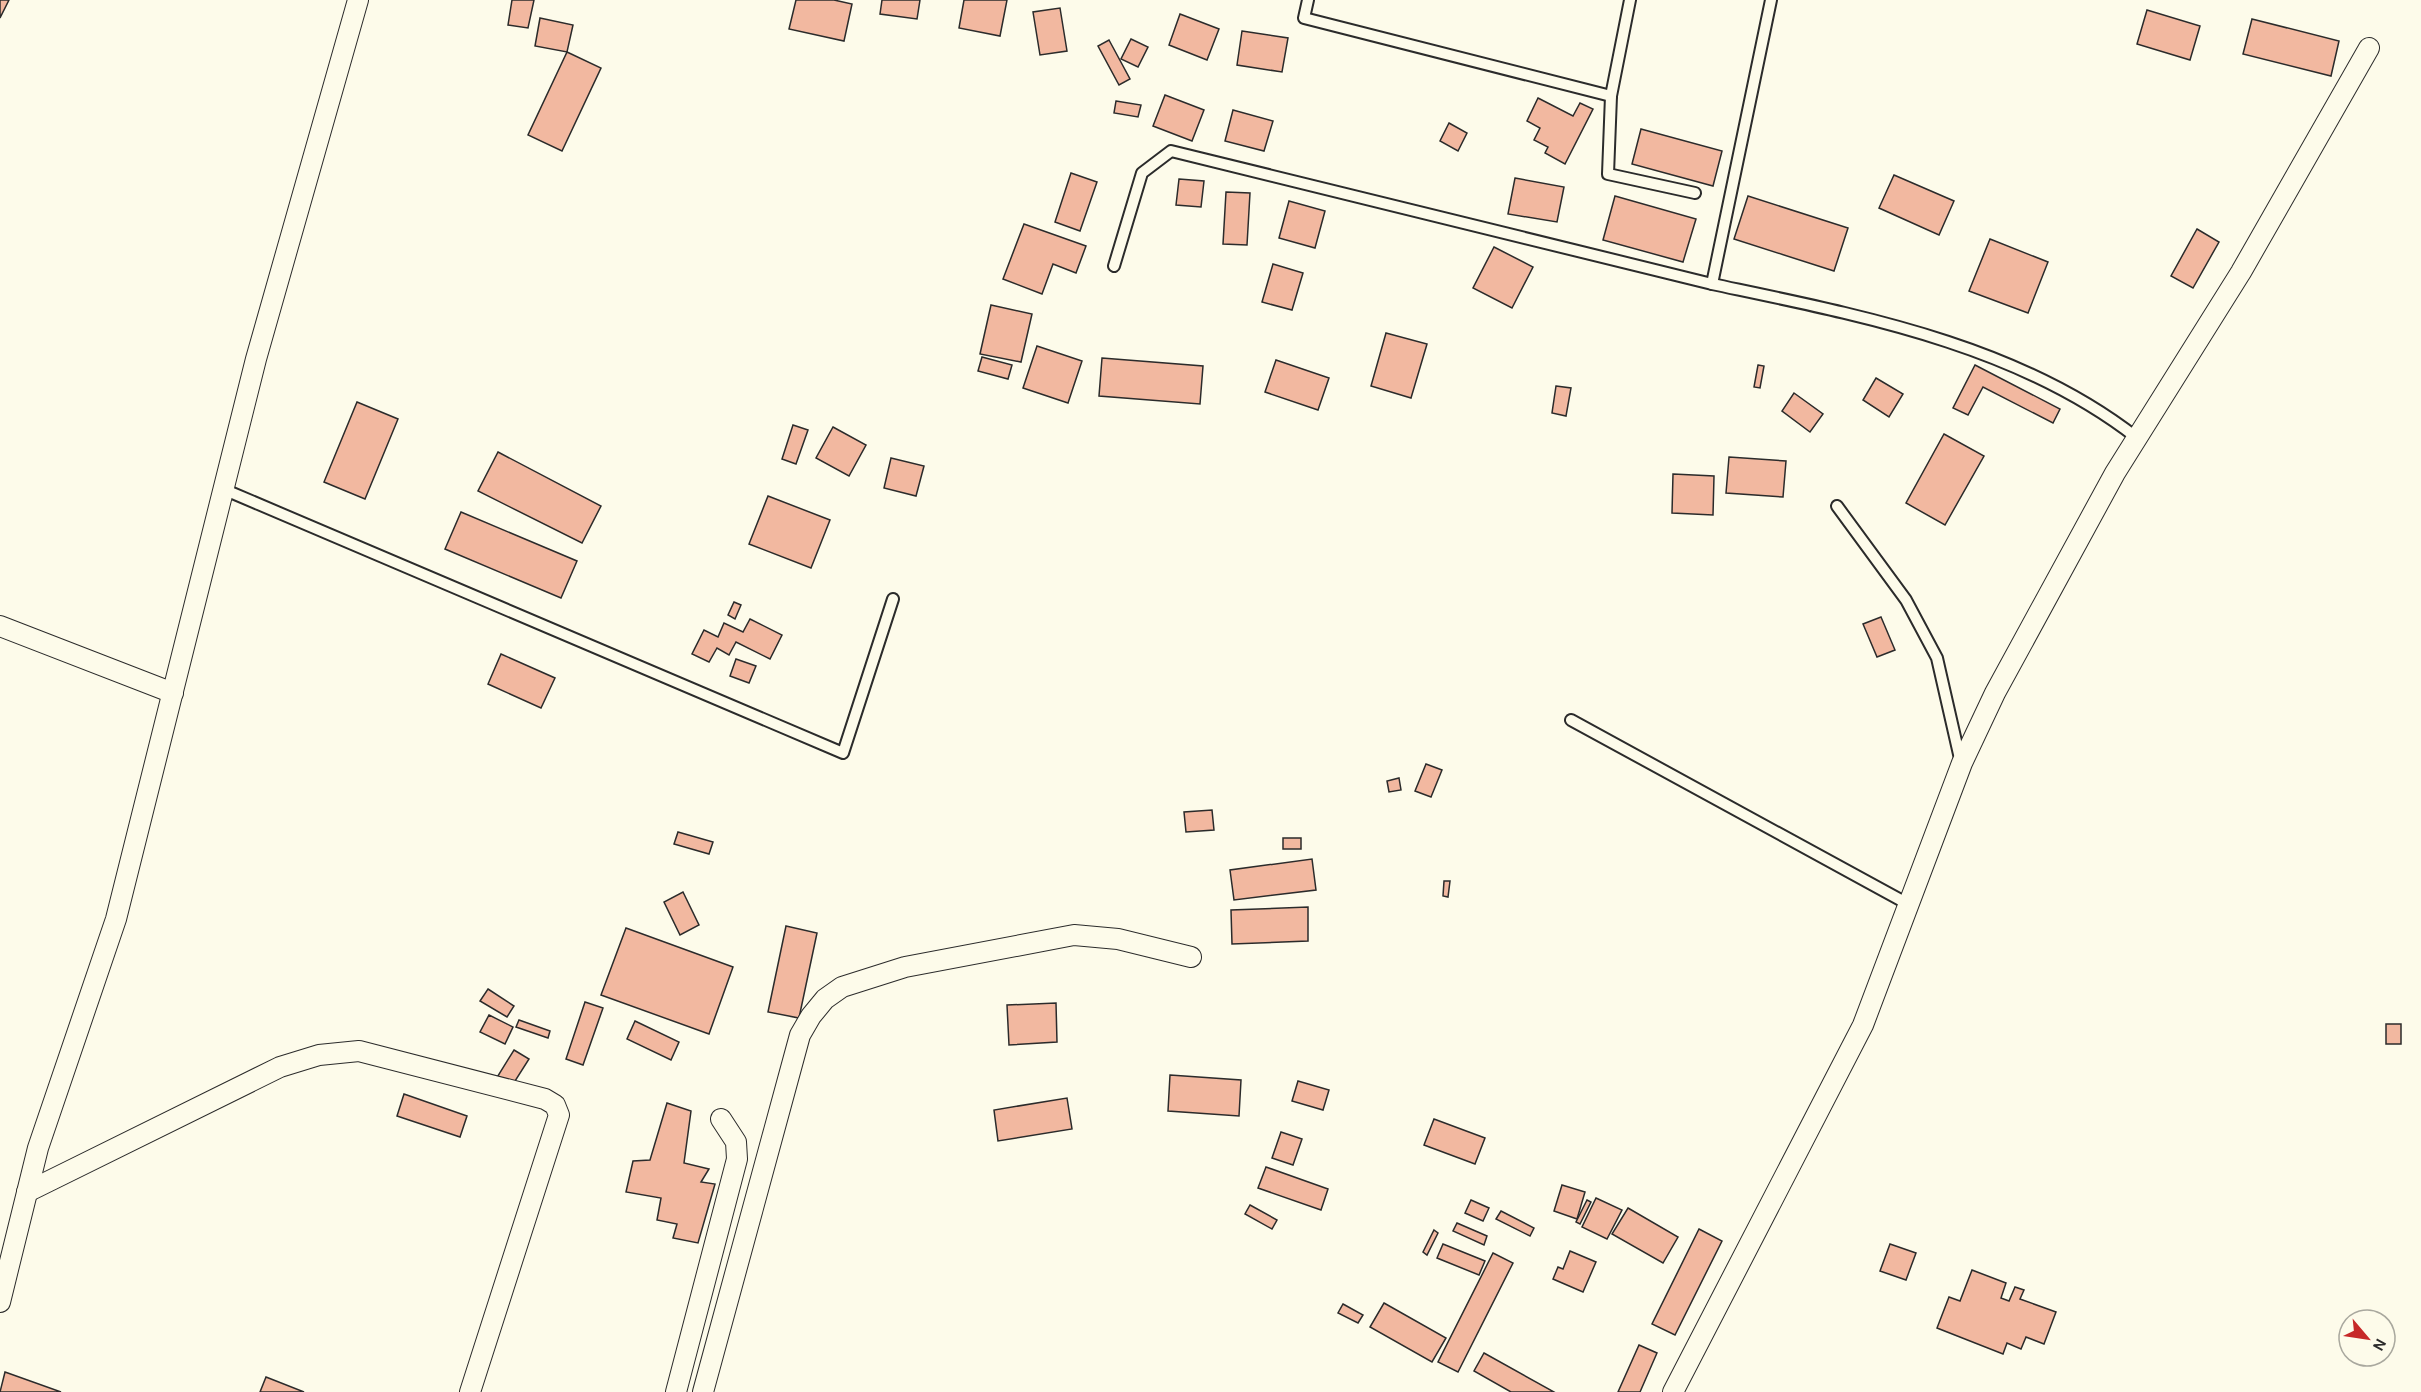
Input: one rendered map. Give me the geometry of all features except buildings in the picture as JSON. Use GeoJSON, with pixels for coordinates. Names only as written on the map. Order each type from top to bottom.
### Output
{"type":"FeatureCollection","features":[{"type":"Feature","properties":{"kind":"street"},"geometry":{"type":"LineString","coordinates":[[0,1302],[38,1148],[116,919],[223,489],[295,215],[358,0]]}},
{"type":"Feature","properties":{"kind":"street"},"geometry":{"type":"LineString","coordinates":[[1673,1392],[1863,1025],[1962,763],[2038,611],[2137,438],[2241,272],[2369,48]]}},
{"type":"Feature","properties":{"kind":"street"},"geometry":{"type":"LineString","coordinates":[[0,626],[173,693]]}},
{"type":"Feature","properties":{"kind":"street"},"geometry":{"type":"LineString","coordinates":[[703,1392],[800,1035],[811,1016],[825,999],[842,987],[905,967],[1074,935],[1107,937],[1191,957]]}},
{"type":"Feature","properties":{"kind":"street"},"geometry":{"type":"LineString","coordinates":[[27,1192],[279,1067],[319,1055],[359,1051],[545,1099],[555,1105],[559,1114],[470,1392]]}},
{"type":"Feature","properties":{"kind":"street"},"geometry":{"type":"LineString","coordinates":[[676,1392],[737,1159],[736,1142],[721,1119]]}},
{"type":"Feature","properties":{"kind":"lane"},"geometry":{"type":"LineString","coordinates":[[1308,0],[1304,18],[1611,96]]}},
{"type":"Feature","properties":{"kind":"lane"},"geometry":{"type":"LineString","coordinates":[[1630,0],[1611,96],[1608,174],[1695,193]]}},
{"type":"Feature","properties":{"kind":"lane"},"geometry":{"type":"LineString","coordinates":[[1712,284],[1771,0]]}},
{"type":"Feature","properties":{"kind":"lane"},"geometry":{"type":"LineString","coordinates":[[1114,266],[1142,173],[1171,151],[1712,284],[1788,300],[1978,350],[2104,412],[2137,438]]}},
{"type":"Feature","properties":{"kind":"lane"},"geometry":{"type":"LineString","coordinates":[[223,489],[843,753],[893,599]]}},
{"type":"Feature","properties":{"kind":"lane"},"geometry":{"type":"LineString","coordinates":[[1837,506],[1906,600],[1937,658],[1962,763]]}},
{"type":"Feature","properties":{"kind":"lane"},"geometry":{"type":"LineString","coordinates":[[1571,720],[1908,904]]}}]}
